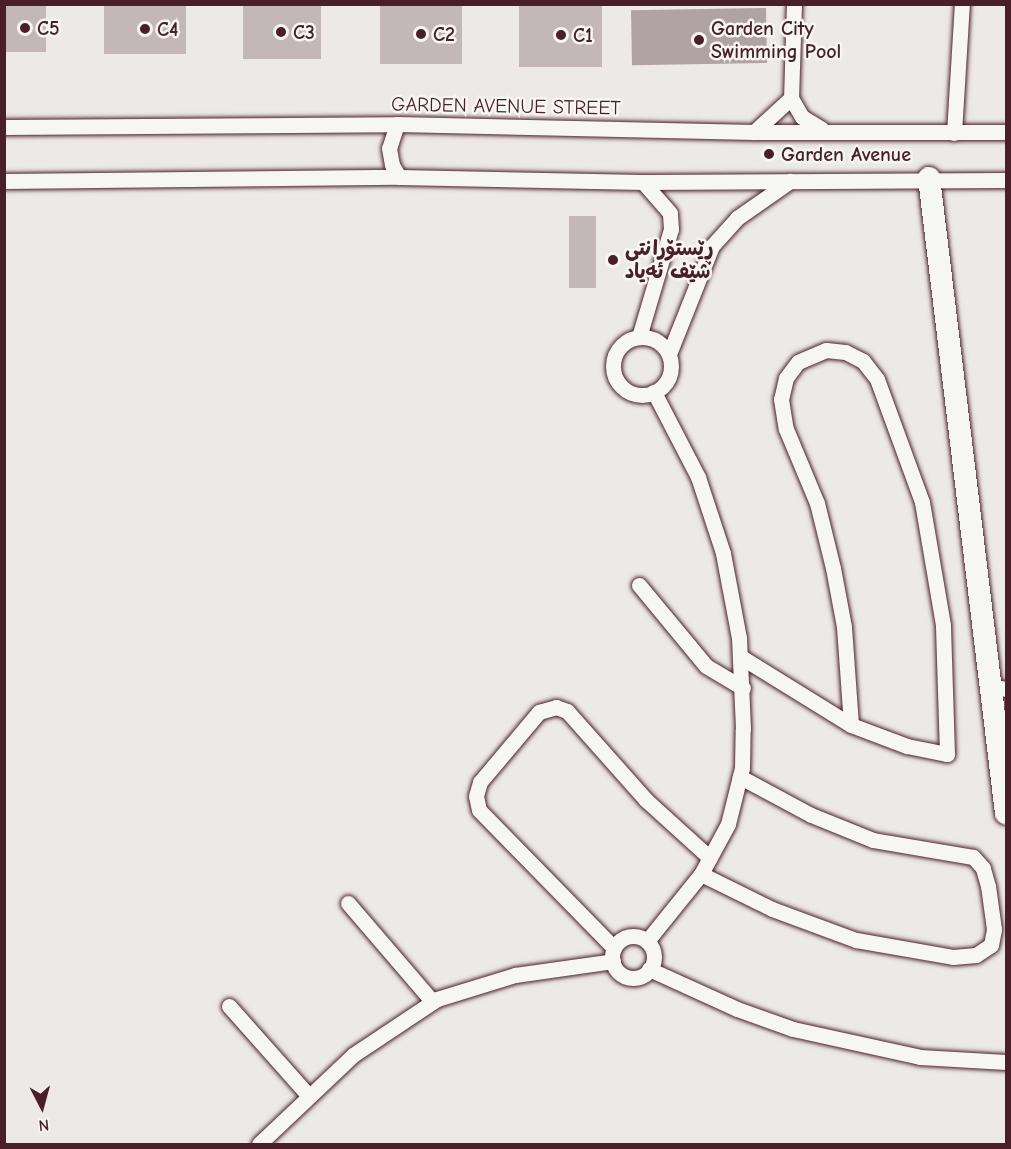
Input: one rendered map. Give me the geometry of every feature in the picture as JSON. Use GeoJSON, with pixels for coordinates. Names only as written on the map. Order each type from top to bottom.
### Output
{"type":"FeatureCollection","features":[{"type":"Feature","properties":{"kind":"street"},"geometry":{"type":"LineString","coordinates":[[794,4],[791,98],[802,117],[825,130]]}},
{"type":"Feature","properties":{"kind":"street"},"geometry":{"type":"LineString","coordinates":[[954,133],[962,4]]}},
{"type":"Feature","properties":{"kind":"street"},"geometry":{"type":"LineString","coordinates":[[754,132],[791,98]]}},
{"type":"Feature","properties":{"kind":"street"},"geometry":{"type":"LineString","coordinates":[[398,124],[389,148],[392,165],[399,177]]}},
{"type":"Feature","properties":{"kind":"street","name":"GARDEN AVENUE STREET"},"geometry":{"type":"LineString","coordinates":[[4,127],[398,124],[754,132],[825,130],[1006,132]]}},
{"type":"Feature","properties":{"kind":"street"},"geometry":{"type":"LineString","coordinates":[[4,181],[399,177],[643,182],[929,178],[1006,180]]}},
{"type":"Feature","properties":{"kind":"street"},"geometry":{"type":"LineString","coordinates":[[929,178],[998,687],[1006,808]]}},
{"type":"Feature","properties":{"kind":"street"},"geometry":{"type":"LineString","coordinates":[[669,354],[657,341],[639,337],[621,346],[615,354],[614,374],[626,390],[635,394],[654,393],[668,381],[669,354],[712,246],[737,218],[790,181]]}},
{"type":"Feature","properties":{"kind":"street"},"geometry":{"type":"LineString","coordinates":[[639,337],[671,229],[670,213],[643,182]]}},
{"type":"Feature","properties":{"kind":"street"},"geometry":{"type":"LineString","coordinates":[[741,657],[851,725],[907,746],[947,754],[943,625],[922,502],[877,379],[854,355],[826,350],[807,356],[791,370],[782,389],[781,408],[817,502],[833,568],[844,627],[851,725]]}},
{"type":"Feature","properties":{"kind":"street"},"geometry":{"type":"LineString","coordinates":[[647,941],[701,874],[728,824],[740,777],[743,688],[734,601],[711,510],[654,393]]}},
{"type":"Feature","properties":{"kind":"street"},"geometry":{"type":"LineString","coordinates":[[639,585],[706,666],[743,688]]}},
{"type":"Feature","properties":{"kind":"street"},"geometry":{"type":"LineString","coordinates":[[259,1144],[308,1095],[353,1055],[433,1002],[507,976],[613,955],[628,936],[647,941],[654,953],[649,969],[642,975],[628,977],[616,969],[613,955],[479,810],[476,796],[480,782],[539,712],[556,707],[567,711],[646,800],[710,858]]}},
{"type":"Feature","properties":{"kind":"street"},"geometry":{"type":"LineString","coordinates":[[701,874],[772,909],[856,940],[953,957],[976,955],[991,945],[994,929],[988,886],[983,868],[973,857],[873,840],[820,820],[740,777]]}},
{"type":"Feature","properties":{"kind":"street"},"geometry":{"type":"LineString","coordinates":[[348,903],[433,1002]]}},
{"type":"Feature","properties":{"kind":"street"},"geometry":{"type":"LineString","coordinates":[[649,969],[736,1009],[804,1032],[920,1057],[1006,1062]]}},
{"type":"Feature","properties":{"kind":"street"},"geometry":{"type":"LineString","coordinates":[[229,1006],[308,1095]]}},
{"type":"Feature","properties":{"kind":"shaded area","name":"Garden City Swimming Pool"},"geometry":{"type":"Polygon","coordinates":[[[766,8],[767,63],[632,65],[631,10],[766,8]]]}},
{"type":"Feature","properties":{"kind":"building","name":"C5"},"geometry":{"type":"Polygon","coordinates":[[[4,4],[46,4],[46,52],[4,52],[4,4]]]}},
{"type":"Feature","properties":{"kind":"building","name":"C4"},"geometry":{"type":"Polygon","coordinates":[[[104,4],[186,4],[186,54],[104,54],[104,4]]]}},
{"type":"Feature","properties":{"kind":"building","name":"C3"},"geometry":{"type":"Polygon","coordinates":[[[243,4],[321,4],[321,59],[243,59],[243,4]]]}},
{"type":"Feature","properties":{"kind":"building","name":"C2"},"geometry":{"type":"Polygon","coordinates":[[[380,4],[462,4],[462,64],[380,64],[380,4]]]}},
{"type":"Feature","properties":{"kind":"building","name":"C1"},"geometry":{"type":"Polygon","coordinates":[[[519,4],[602,4],[602,67],[519,67],[519,4]]]}},
{"type":"Feature","properties":{"kind":"building"},"geometry":{"type":"Polygon","coordinates":[[[569,216],[596,216],[596,288],[569,288],[569,216]]]}},
{"type":"Feature","properties":{"kind":"place","name":"C5"},"geometry":{"type":"Point","coordinates":[25,28]}},
{"type":"Feature","properties":{"kind":"place","name":"C4"},"geometry":{"type":"Point","coordinates":[145,29]}},
{"type":"Feature","properties":{"kind":"place","name":"C3"},"geometry":{"type":"Point","coordinates":[281,32]}},
{"type":"Feature","properties":{"kind":"place","name":"C2"},"geometry":{"type":"Point","coordinates":[421,34]}},
{"type":"Feature","properties":{"kind":"place","name":"C1"},"geometry":{"type":"Point","coordinates":[561,35]}},
{"type":"Feature","properties":{"kind":"place","name":"Garden City Swimming Pool"},"geometry":{"type":"Point","coordinates":[699,40]}},
{"type":"Feature","properties":{"kind":"place","name":"Garden Avenue"},"geometry":{"type":"Point","coordinates":[769,154]}},
{"type":"Feature","properties":{"kind":"place","name":"ڕێستۆرانتی شێف ئەیاد"},"geometry":{"type":"Point","coordinates":[613,260]}}]}
